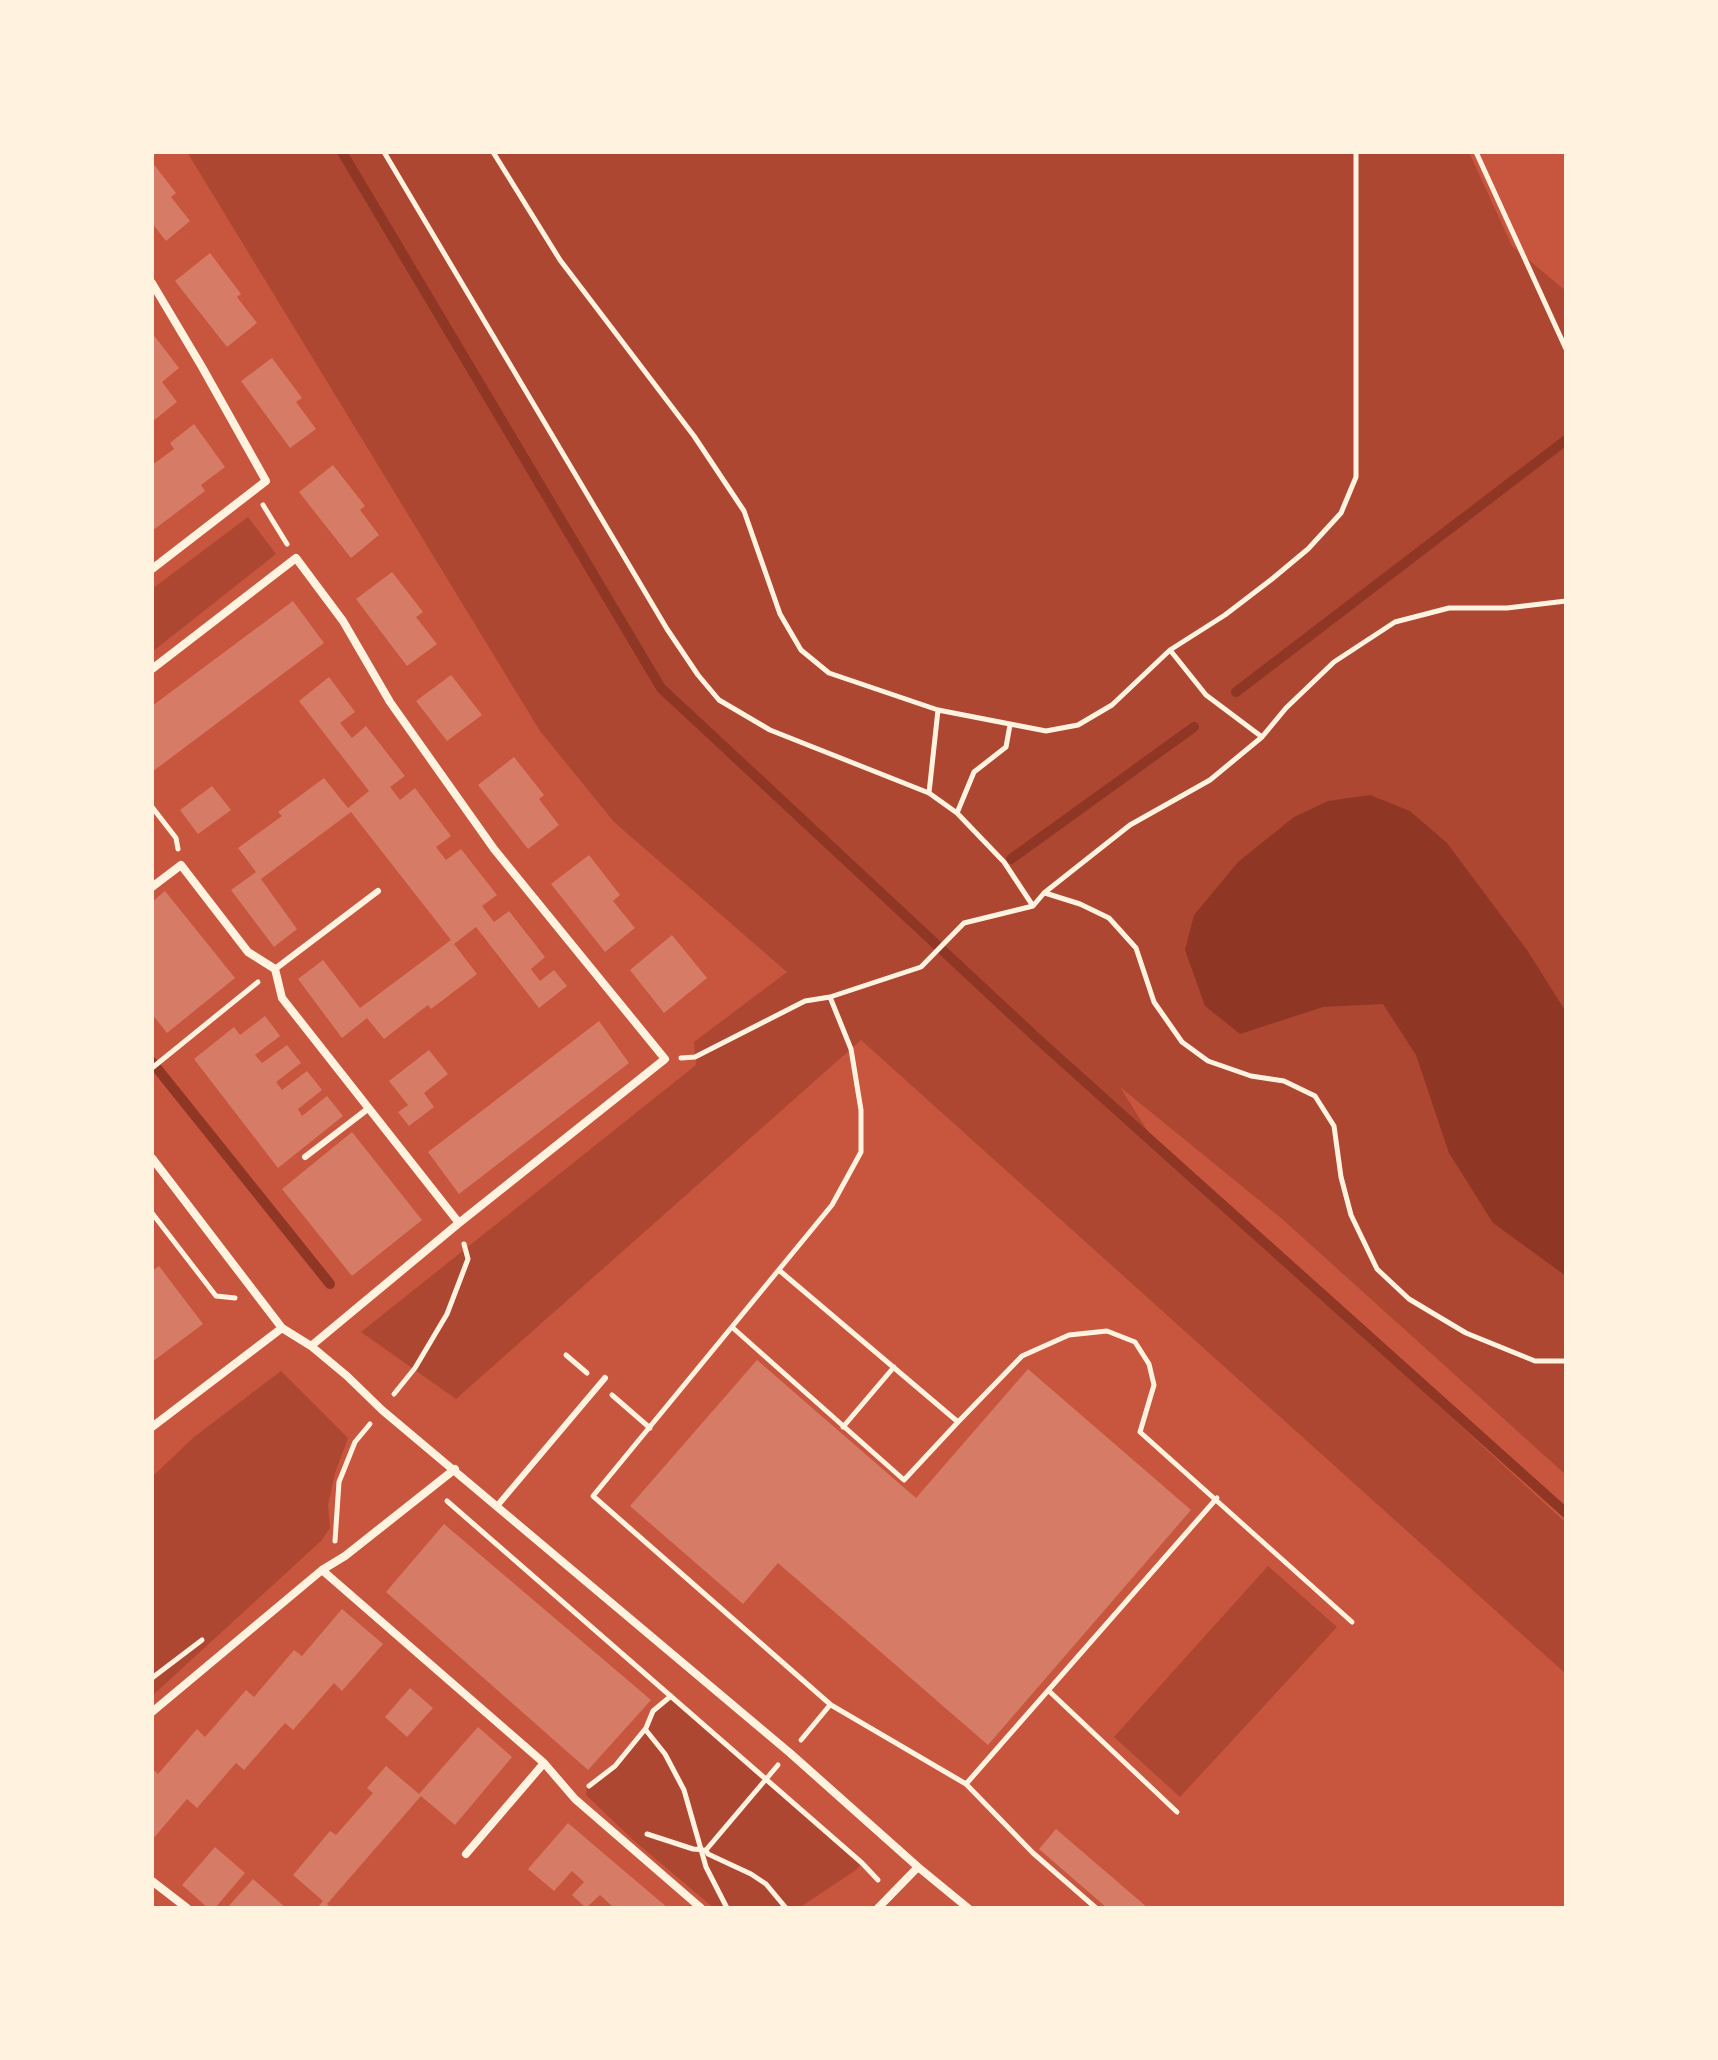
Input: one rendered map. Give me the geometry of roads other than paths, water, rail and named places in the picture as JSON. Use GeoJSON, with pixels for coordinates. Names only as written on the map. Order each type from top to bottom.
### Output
{"type":"FeatureCollection","features":[{"type":"Feature","properties":{"kind":"street"},"geometry":{"type":"LineString","coordinates":[[152,283],[266,481],[152,569]]}},
{"type":"Feature","properties":{"kind":"street"},"geometry":{"type":"LineString","coordinates":[[152,669],[296,558],[343,621],[390,702],[494,849],[665,1059],[311,1346]]}},
{"type":"Feature","properties":{"kind":"street"},"geometry":{"type":"LineString","coordinates":[[152,887],[181,865],[248,952],[275,969],[282,998],[459,1223]]}},
{"type":"Feature","properties":{"kind":"street"},"geometry":{"type":"LineString","coordinates":[[152,1158],[282,1328],[311,1346],[347,1376],[382,1410],[790,1753],[968,1908]]}},
{"type":"Feature","properties":{"kind":"street"},"geometry":{"type":"LineString","coordinates":[[152,1427],[282,1328]]}},
{"type":"Feature","properties":{"kind":"street"},"geometry":{"type":"LineString","coordinates":[[152,1712],[322,1570],[345,1556],[455,1469]]}},
{"type":"Feature","properties":{"kind":"street"},"geometry":{"type":"LineString","coordinates":[[322,1570],[544,1763],[575,1799],[701,1908]]}},
{"type":"Feature","properties":{"kind":"street"},"geometry":{"type":"LineString","coordinates":[[466,1854],[544,1763]]}},
{"type":"Feature","properties":{"kind":"street"},"geometry":{"type":"LineString","coordinates":[[878,1908],[918,1867]]}},
{"type":"Feature","properties":{"kind":"street"},"geometry":{"type":"LineString","coordinates":[[152,1881],[187,1908]]}},
{"type":"Feature","properties":{"kind":"lane"},"geometry":{"type":"LineString","coordinates":[[275,969],[378,891]]}},
{"type":"Feature","properties":{"kind":"lane"},"geometry":{"type":"LineString","coordinates":[[305,1157],[369,1108]]}},
{"type":"Feature","properties":{"kind":"lane"},"geometry":{"type":"LineString","coordinates":[[497,1506],[605,1378]]}},
{"type":"Feature","properties":{"kind":"waterway"},"geometry":{"type":"LineString","coordinates":[[342,152],[661,688],[1041,1042],[1566,1513]]}},
{"type":"Feature","properties":{"kind":"waterway"},"geometry":{"type":"LineString","coordinates":[[1236,692],[1566,440]]}},
{"type":"Feature","properties":{"kind":"waterway"},"geometry":{"type":"LineString","coordinates":[[1011,859],[1194,727]]}},
{"type":"Feature","properties":{"kind":"waterway"},"geometry":{"type":"LineString","coordinates":[[152,1062],[330,1284]]}}]}
